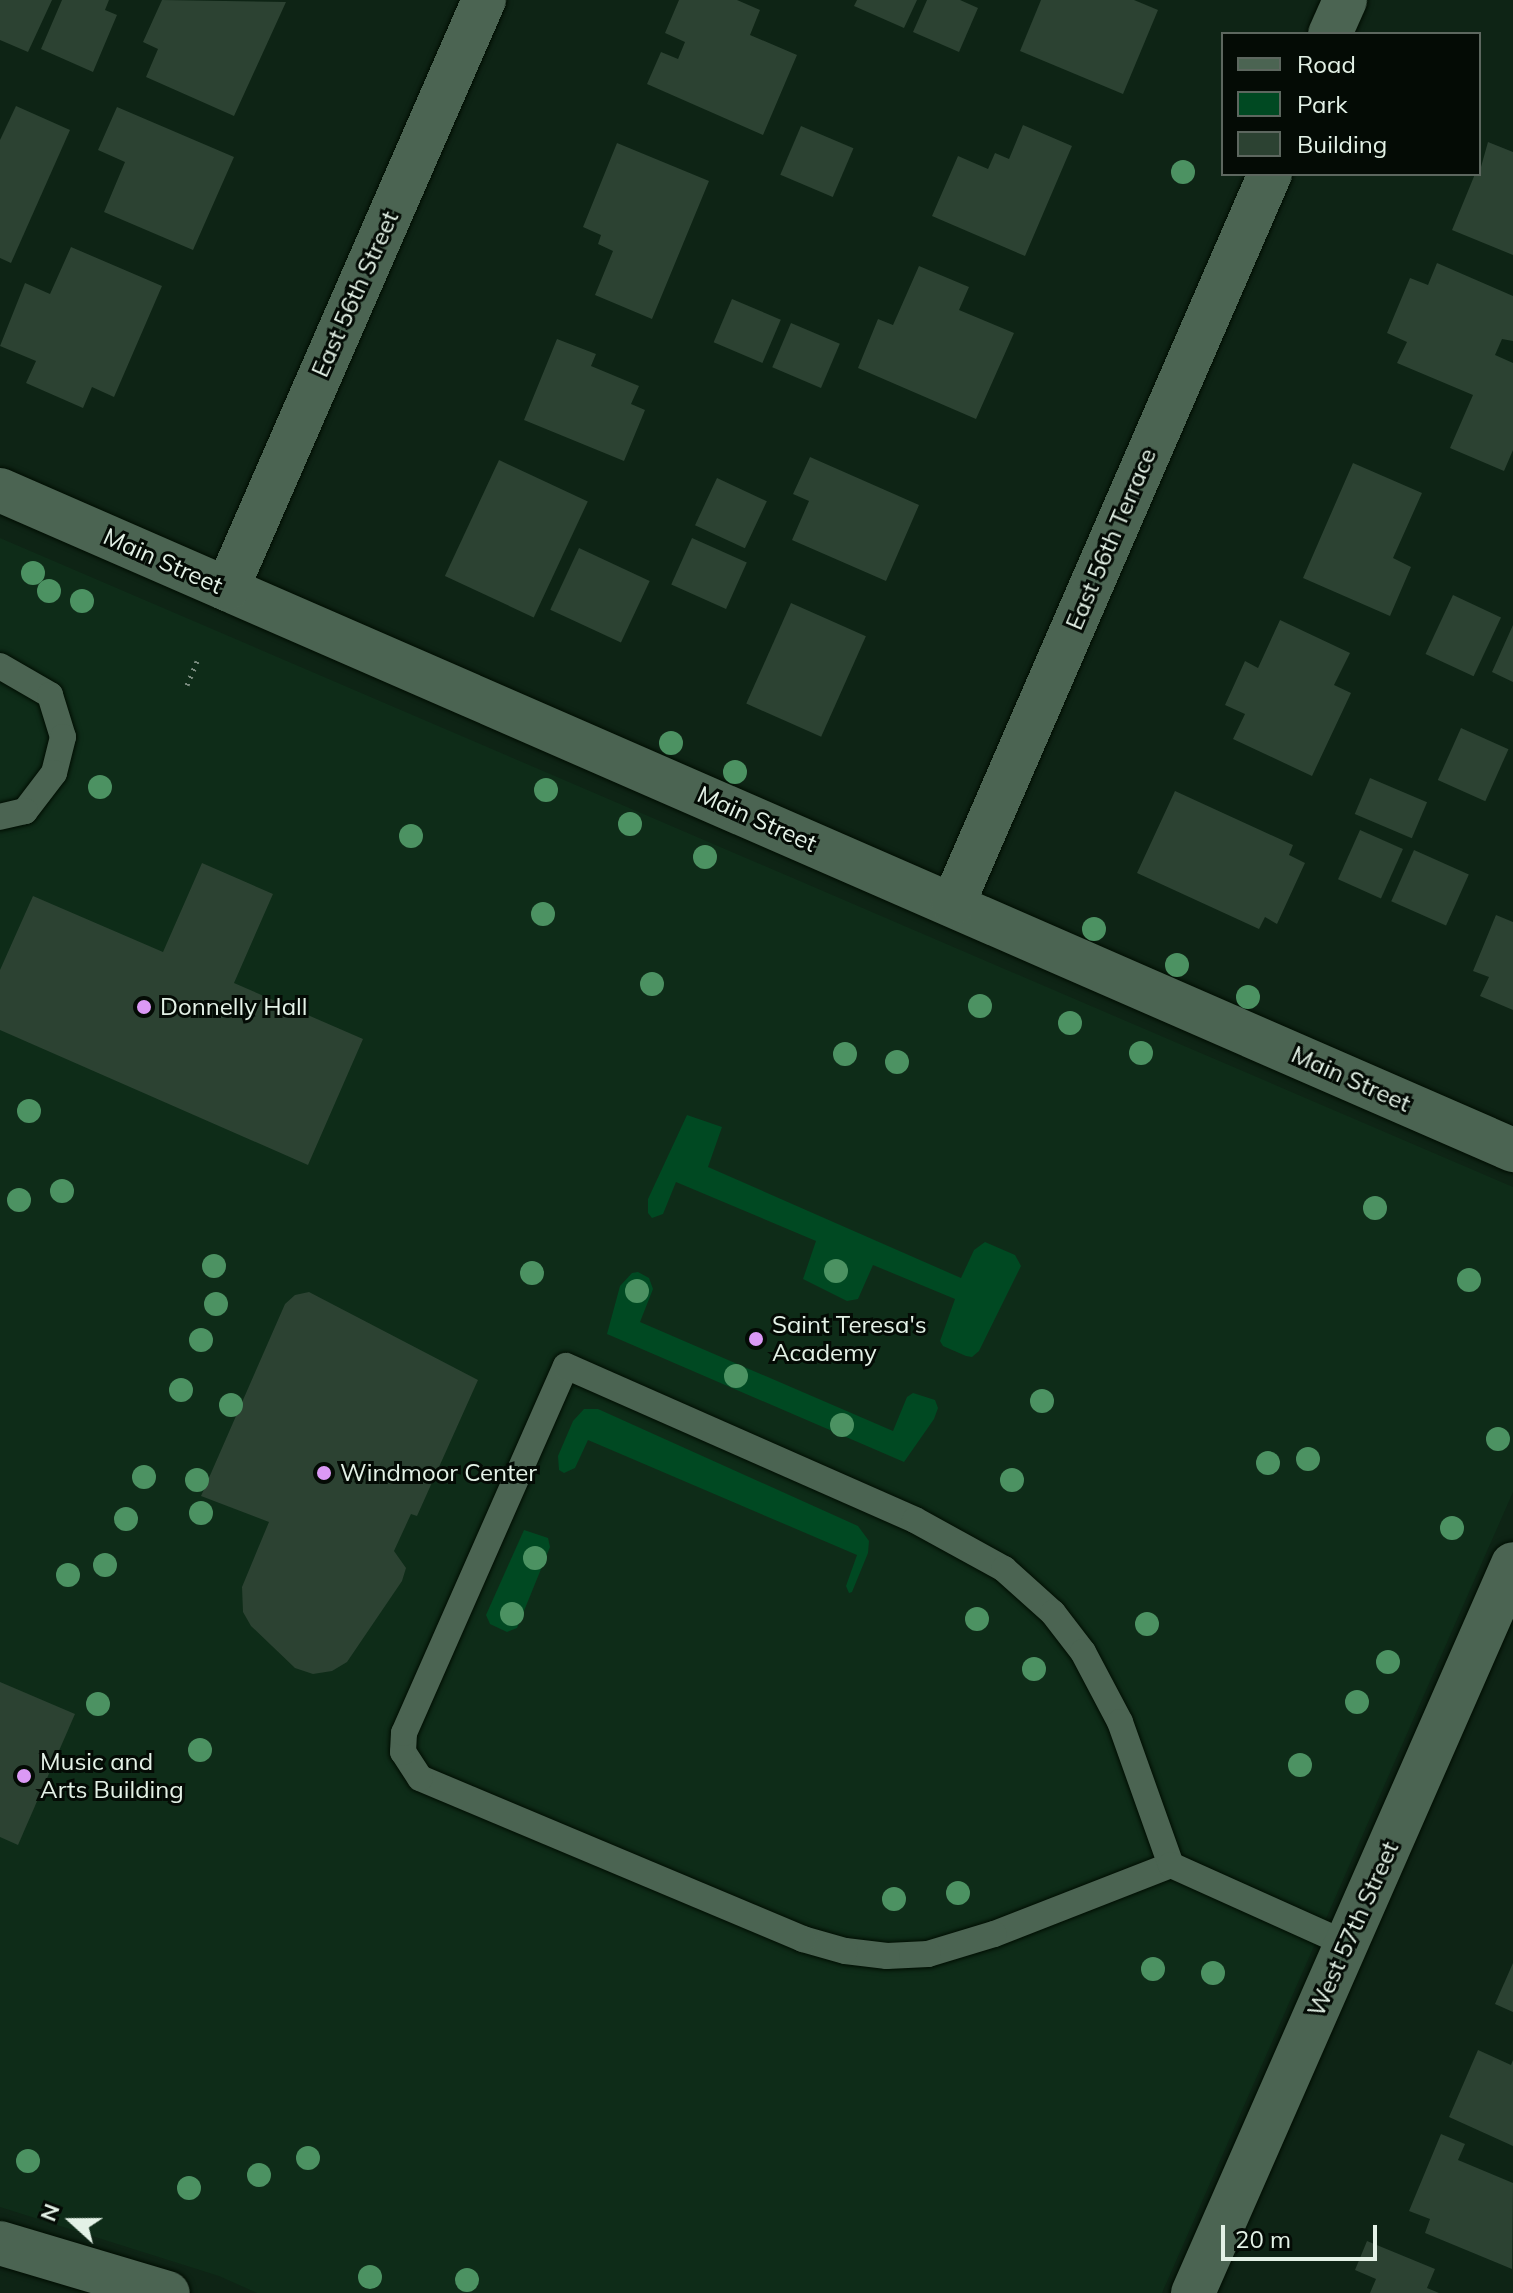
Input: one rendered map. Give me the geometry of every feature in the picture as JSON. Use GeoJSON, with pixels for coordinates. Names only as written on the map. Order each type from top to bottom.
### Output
{"type":"FeatureCollection","features":[{"type":"Feature","properties":{"kind":"street","name":"East 56th Street"},"geometry":{"type":"LineString","coordinates":[[227,589],[484,0]]}},
{"type":"Feature","properties":{"kind":"street"},"geometry":{"type":"LineString","coordinates":[[1331,32],[1345,0]]}},
{"type":"Feature","properties":{"kind":"street","name":"East 56th Terrace"},"geometry":{"type":"LineString","coordinates":[[953,904],[1269,176]]}},
{"type":"Feature","properties":{"kind":"street","name":"Main Street"},"geometry":{"type":"LineString","coordinates":[[0,490],[1513,1150]]}},
{"type":"Feature","properties":{"kind":"street","name":"West 57th Street"},"geometry":{"type":"LineString","coordinates":[[1193,2293],[1513,1564]]}},
{"type":"Feature","properties":{"kind":"street"},"geometry":{"type":"LineString","coordinates":[[0,2243],[168,2293]]}},
{"type":"Feature","properties":{"kind":"lane"},"geometry":{"type":"LineString","coordinates":[[0,666],[50,695],[63,737],[54,773],[25,811],[0,817]]}},
{"type":"Feature","properties":{"kind":"lane"},"geometry":{"type":"LineString","coordinates":[[1171,1865],[1120,1722],[1083,1652],[1053,1613],[1004,1569],[915,1520],[566,1366],[404,1733],[403,1752],[420,1778],[803,1939],[845,1951],[887,1956],[928,1954],[994,1934],[1171,1865],[1347,1944]]}},
{"type":"Feature","properties":{"kind":"path"},"geometry":{"type":"LineString","coordinates":[[187,685],[197,661]]}},
{"type":"Feature","properties":{"kind":"shaded area","name":"Saint Teresa's Academy"},"geometry":{"type":"Polygon","coordinates":[[[0,538],[1513,1187],[1513,1492],[1162,2293],[257,2293],[219,2276],[0,2207],[0,538]]]}},
{"type":"Feature","properties":{"kind":"green space"},"geometry":{"type":"Polygon","coordinates":[[[687,1115],[722,1127],[708,1167],[961,1278],[974,1250],[985,1242],[1015,1255],[1021,1266],[979,1351],[972,1357],[966,1356],[943,1346],[940,1341],[955,1299],[873,1265],[858,1299],[847,1301],[803,1279],[816,1241],[676,1182],[663,1214],[652,1218],[648,1213],[648,1199],[687,1115]]]}},
{"type":"Feature","properties":{"kind":"green space"},"geometry":{"type":"Polygon","coordinates":[[[638,1272],[649,1278],[653,1289],[640,1322],[893,1431],[907,1397],[913,1393],[935,1400],[938,1408],[934,1419],[904,1462],[607,1334],[620,1286],[632,1273],[638,1272]]]}},
{"type":"Feature","properties":{"kind":"green space"},"geometry":{"type":"Polygon","coordinates":[[[584,1409],[598,1409],[858,1526],[869,1541],[868,1553],[852,1592],[849,1593],[846,1586],[857,1555],[588,1440],[575,1468],[564,1473],[559,1470],[558,1456],[573,1421],[584,1409]]]}},
{"type":"Feature","properties":{"kind":"green space"},"geometry":{"type":"Polygon","coordinates":[[[524,1530],[548,1538],[550,1547],[517,1628],[507,1632],[490,1624],[486,1615],[524,1530]]]}},
{"type":"Feature","properties":{"kind":"building"},"geometry":{"type":"Polygon","coordinates":[[[0,0],[52,0],[28,52],[0,40],[0,0]]]}},
{"type":"Feature","properties":{"kind":"building"},"geometry":{"type":"Polygon","coordinates":[[[62,0],[109,0],[105,10],[117,15],[93,72],[41,49],[62,0]]]}},
{"type":"Feature","properties":{"kind":"building"},"geometry":{"type":"Polygon","coordinates":[[[162,0],[286,2],[234,116],[146,77],[158,49],[143,42],[162,0]]]}},
{"type":"Feature","properties":{"kind":"building"},"geometry":{"type":"Polygon","coordinates":[[[679,0],[737,0],[760,10],[750,35],[797,55],[763,135],[647,84],[661,52],[678,59],[685,42],[665,33],[679,0]]]}},
{"type":"Feature","properties":{"kind":"building"},"geometry":{"type":"Polygon","coordinates":[[[857,0],[917,0],[904,28],[854,6],[857,0]]]}},
{"type":"Feature","properties":{"kind":"building"},"geometry":{"type":"Polygon","coordinates":[[[927,0],[960,0],[978,8],[959,52],[913,32],[927,0]]]}},
{"type":"Feature","properties":{"kind":"building"},"geometry":{"type":"Polygon","coordinates":[[[1041,0],[1134,0],[1158,10],[1123,94],[1020,51],[1041,0]]]}},
{"type":"Feature","properties":{"kind":"building"},"geometry":{"type":"Polygon","coordinates":[[[16,106],[70,130],[11,263],[0,258],[0,140],[16,106]]]}},
{"type":"Feature","properties":{"kind":"building"},"geometry":{"type":"Polygon","coordinates":[[[117,107],[234,157],[193,250],[104,212],[125,162],[98,150],[117,107]]]}},
{"type":"Feature","properties":{"kind":"building"},"geometry":{"type":"Polygon","coordinates":[[[1023,125],[1072,146],[1025,256],[932,216],[958,156],[988,169],[995,153],[1009,159],[1023,125]]]}},
{"type":"Feature","properties":{"kind":"building"},"geometry":{"type":"Polygon","coordinates":[[[801,126],[853,148],[833,197],[780,175],[801,126]]]}},
{"type":"Feature","properties":{"kind":"building"},"geometry":{"type":"Polygon","coordinates":[[[1488,142],[1513,152],[1513,255],[1452,230],[1474,176],[1481,176],[1488,142]]]}},
{"type":"Feature","properties":{"kind":"building"},"geometry":{"type":"Polygon","coordinates":[[[617,143],[709,181],[652,319],[595,295],[613,251],[598,244],[601,235],[583,227],[617,143]]]}},
{"type":"Feature","properties":{"kind":"building"},"geometry":{"type":"Polygon","coordinates":[[[71,247],[162,286],[114,397],[92,387],[83,408],[26,383],[36,361],[0,346],[25,283],[50,294],[71,247]]]}},
{"type":"Feature","properties":{"kind":"building"},"geometry":{"type":"Polygon","coordinates":[[[1437,263],[1513,296],[1513,341],[1502,339],[1495,355],[1513,363],[1513,450],[1504,471],[1450,448],[1473,395],[1397,363],[1407,342],[1387,333],[1410,278],[1428,285],[1437,263]]]}},
{"type":"Feature","properties":{"kind":"building"},"geometry":{"type":"Polygon","coordinates":[[[919,266],[969,287],[959,310],[1014,333],[976,419],[858,368],[878,319],[893,325],[919,266]]]}},
{"type":"Feature","properties":{"kind":"building"},"geometry":{"type":"Polygon","coordinates":[[[732,299],[781,320],[762,363],[714,342],[732,299]]]}},
{"type":"Feature","properties":{"kind":"building"},"geometry":{"type":"Polygon","coordinates":[[[791,323],[840,344],[821,388],[772,367],[791,323]]]}},
{"type":"Feature","properties":{"kind":"building"},"geometry":{"type":"Polygon","coordinates":[[[557,339],[596,354],[591,366],[639,386],[631,404],[645,410],[624,461],[524,420],[557,339]]]}},
{"type":"Feature","properties":{"kind":"building"},"geometry":{"type":"Polygon","coordinates":[[[810,457],[919,505],[886,581],[792,540],[809,501],[793,494],[810,457]]]}},
{"type":"Feature","properties":{"kind":"building"},"geometry":{"type":"Polygon","coordinates":[[[499,460],[588,501],[534,617],[445,576],[499,460]]]}},
{"type":"Feature","properties":{"kind":"building"},"geometry":{"type":"Polygon","coordinates":[[[1353,463],[1422,493],[1393,558],[1411,567],[1390,616],[1303,578],[1353,463]]]}},
{"type":"Feature","properties":{"kind":"building"},"geometry":{"type":"Polygon","coordinates":[[[717,478],[767,501],[745,548],[695,525],[717,478]]]}},
{"type":"Feature","properties":{"kind":"building"},"geometry":{"type":"Polygon","coordinates":[[[692,538],[747,562],[726,609],[671,585],[692,538]]]}},
{"type":"Feature","properties":{"kind":"building"},"geometry":{"type":"Polygon","coordinates":[[[579,548],[650,581],[621,643],[550,610],[579,548]]]}},
{"type":"Feature","properties":{"kind":"building"},"geometry":{"type":"Polygon","coordinates":[[[1453,595],[1501,617],[1474,676],[1426,654],[1453,595]]]}},
{"type":"Feature","properties":{"kind":"building"},"geometry":{"type":"Polygon","coordinates":[[[791,603],[866,636],[821,737],[746,703],[791,603]]]}},
{"type":"Feature","properties":{"kind":"building"},"geometry":{"type":"Polygon","coordinates":[[[1280,620],[1350,653],[1334,685],[1351,693],[1312,776],[1233,739],[1245,714],[1225,705],[1245,661],[1258,668],[1280,620]]]}},
{"type":"Feature","properties":{"kind":"building"},"geometry":{"type":"Polygon","coordinates":[[[1513,625],[1513,682],[1492,672],[1513,625]]]}},
{"type":"Feature","properties":{"kind":"building"},"geometry":{"type":"Polygon","coordinates":[[[1461,728],[1509,749],[1485,801],[1438,780],[1461,728]]]}},
{"type":"Feature","properties":{"kind":"building"},"geometry":{"type":"Polygon","coordinates":[[[1370,778],[1427,802],[1412,838],[1355,814],[1370,778]]]}},
{"type":"Feature","properties":{"kind":"building"},"geometry":{"type":"Polygon","coordinates":[[[1175,791],[1293,845],[1289,855],[1305,863],[1277,924],[1265,917],[1259,929],[1137,873],[1175,791]]]}},
{"type":"Feature","properties":{"kind":"building"},"geometry":{"type":"Polygon","coordinates":[[[1360,830],[1403,849],[1381,898],[1338,879],[1360,830]]]}},
{"type":"Feature","properties":{"kind":"building"},"geometry":{"type":"Polygon","coordinates":[[[1414,850],[1469,874],[1446,926],[1391,901],[1414,850]]]}},
{"type":"Feature","properties":{"kind":"building","name":"Donnelly Hall"},"geometry":{"type":"Polygon","coordinates":[[[202,863],[273,894],[234,983],[363,1039],[308,1165],[0,1030],[0,970],[33,896],[163,952],[202,863]]]}},
{"type":"Feature","properties":{"kind":"building"},"geometry":{"type":"Polygon","coordinates":[[[1496,915],[1513,922],[1513,1010],[1480,996],[1489,977],[1473,971],[1496,915]]]}},
{"type":"Feature","properties":{"kind":"building","name":"Windmoor Center"},"geometry":{"type":"Polygon","coordinates":[[[309,1292],[478,1380],[417,1516],[411,1514],[394,1551],[406,1568],[402,1581],[347,1662],[332,1671],[313,1674],[295,1668],[251,1626],[243,1612],[242,1587],[269,1522],[201,1496],[285,1304],[295,1295],[309,1292]]]}},
{"type":"Feature","properties":{"kind":"building","name":"Music and Arts Building"},"geometry":{"type":"Polygon","coordinates":[[[0,1682],[75,1714],[18,1845],[0,1837],[0,1682]]]}},
{"type":"Feature","properties":{"kind":"building"},"geometry":{"type":"Polygon","coordinates":[[[1513,1963],[1513,2012],[1495,2004],[1513,1963]]]}},
{"type":"Feature","properties":{"kind":"building"},"geometry":{"type":"Polygon","coordinates":[[[1478,2050],[1511,2065],[1513,2060],[1513,2146],[1449,2117],[1478,2050]]]}},
{"type":"Feature","properties":{"kind":"building"},"geometry":{"type":"Polygon","coordinates":[[[1441,2134],[1465,2144],[1458,2160],[1513,2183],[1512,2269],[1425,2233],[1430,2219],[1409,2211],[1441,2134]]]}},
{"type":"Feature","properties":{"kind":"building"},"geometry":{"type":"Polygon","coordinates":[[[1367,2241],[1435,2269],[1427,2288],[1439,2293],[1370,2293],[1376,2279],[1355,2270],[1367,2241]]]}},
{"type":"Feature","properties":{"kind":"place","name":"Donnelly Hall"},"geometry":{"type":"Point","coordinates":[144,1007]}},
{"type":"Feature","properties":{"kind":"place","name":"Saint Teresa's Academy"},"geometry":{"type":"Point","coordinates":[756,1339]}},
{"type":"Feature","properties":{"kind":"place","name":"Windmoor Center"},"geometry":{"type":"Point","coordinates":[324,1473]}},
{"type":"Feature","properties":{"kind":"place","name":"Music and Arts Building"},"geometry":{"type":"Point","coordinates":[24,1776]}}]}
